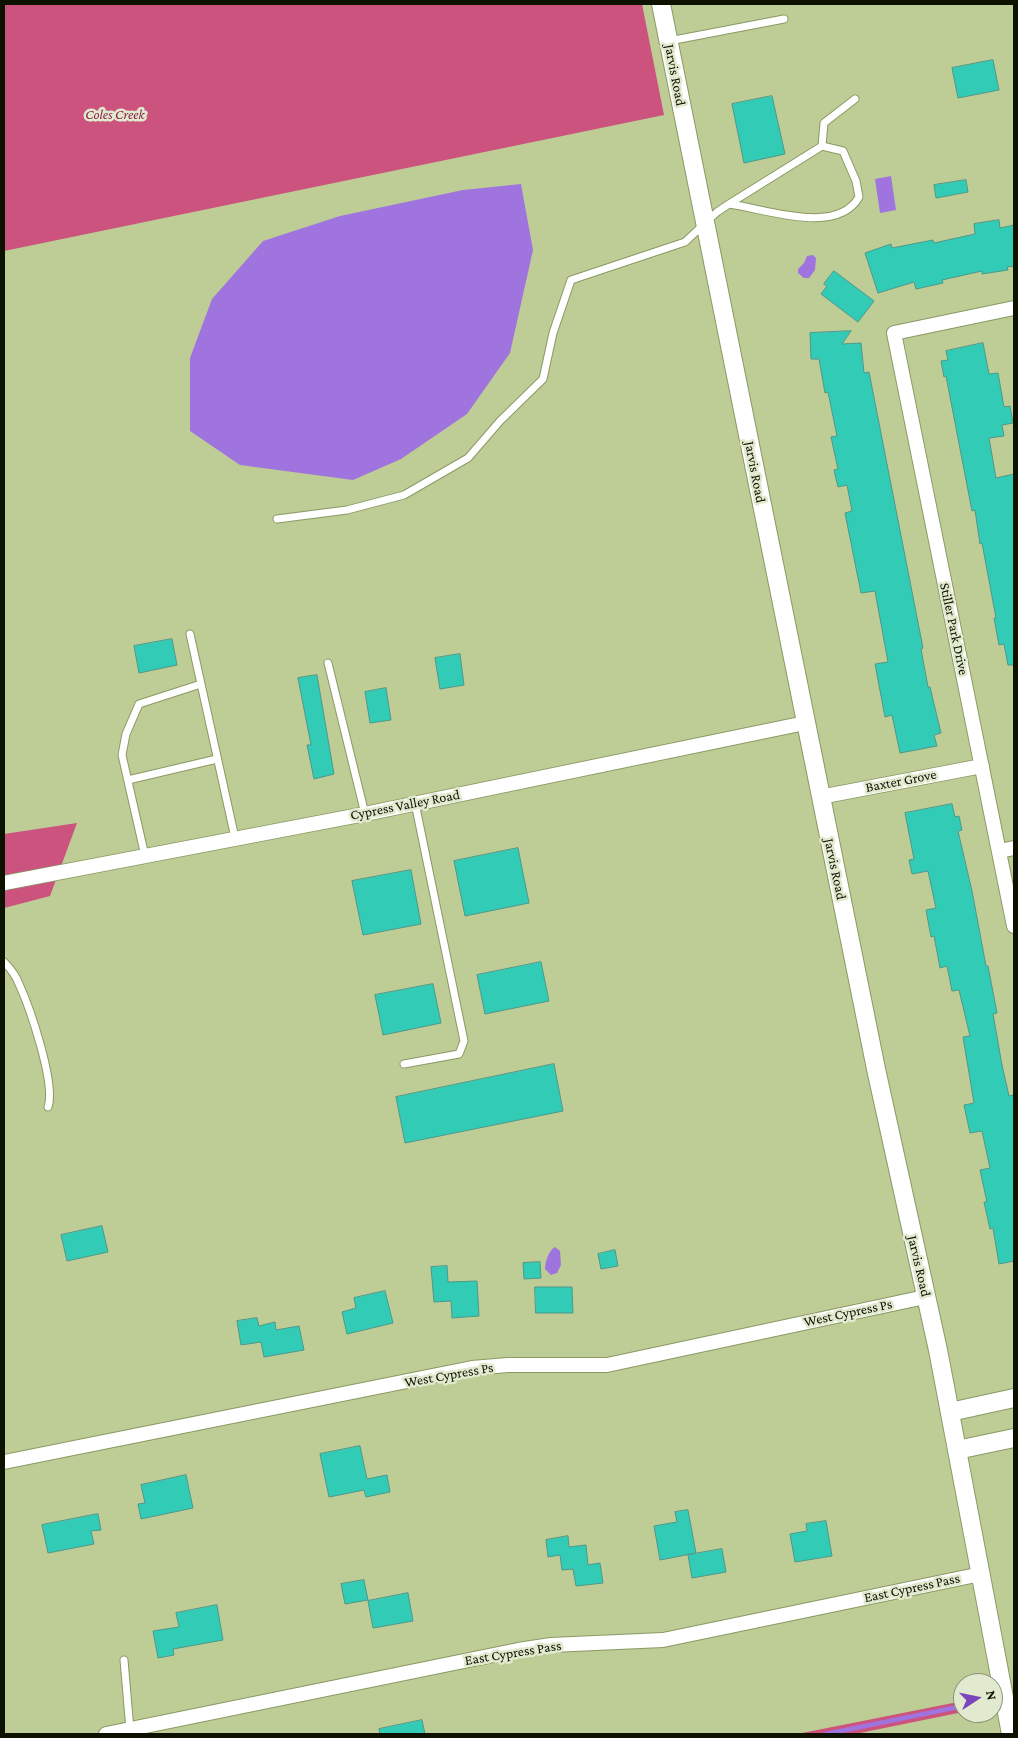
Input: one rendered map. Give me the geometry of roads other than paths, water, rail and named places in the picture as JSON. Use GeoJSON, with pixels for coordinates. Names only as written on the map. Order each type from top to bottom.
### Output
{"type":"FeatureCollection","features":[{"type":"Feature","properties":{"kind":"street","name":"Jarvis Road"},"geometry":{"type":"LineString","coordinates":[[661,4],[820,797],[950,1412],[1011,1734]]}},
{"type":"Feature","properties":{"kind":"street","name":"Stiller Park Drive"},"geometry":{"type":"LineString","coordinates":[[1014,308],[894,333],[982,766],[1010,889],[1014,926]]}},
{"type":"Feature","properties":{"kind":"street","name":"Cypress Valley Road"},"geometry":{"type":"LineString","coordinates":[[4,883],[365,814],[806,723]]}},
{"type":"Feature","properties":{"kind":"street","name":"Baxter Grove"},"geometry":{"type":"LineString","coordinates":[[820,797],[982,766]]}},
{"type":"Feature","properties":{"kind":"street"},"geometry":{"type":"LineString","coordinates":[[1000,851],[1014,848]]}},
{"type":"Feature","properties":{"kind":"street","name":"West Cypress Ps"},"geometry":{"type":"LineString","coordinates":[[4,1462],[472,1368],[508,1365],[607,1365],[926,1296]]}},
{"type":"Feature","properties":{"kind":"street"},"geometry":{"type":"LineString","coordinates":[[950,1412],[1014,1398]]}},
{"type":"Feature","properties":{"kind":"street"},"geometry":{"type":"LineString","coordinates":[[957,1450],[1014,1438]]}},
{"type":"Feature","properties":{"kind":"street","name":"East Cypress Pass"},"geometry":{"type":"LineString","coordinates":[[106,1734],[518,1650],[551,1645],[663,1640],[981,1574]]}},
{"type":"Feature","properties":{"kind":"lane"},"geometry":{"type":"LineString","coordinates":[[668,41],[784,19]]}},
{"type":"Feature","properties":{"kind":"lane"},"geometry":{"type":"LineString","coordinates":[[822,146],[824,123],[855,99]]}},
{"type":"Feature","properties":{"kind":"lane"},"geometry":{"type":"LineString","coordinates":[[277,519],[348,510],[404,495],[468,458],[500,421],[543,378],[553,333],[571,280],[685,242],[717,212],[822,146],[843,151],[856,182],[859,197],[854,206],[842,214],[817,220],[730,204]]}},
{"type":"Feature","properties":{"kind":"lane"},"geometry":{"type":"LineString","coordinates":[[190,634],[235,838]]}},
{"type":"Feature","properties":{"kind":"lane"},"geometry":{"type":"LineString","coordinates":[[328,663],[365,814]]}},
{"type":"Feature","properties":{"kind":"lane"},"geometry":{"type":"LineString","coordinates":[[145,856],[122,755],[126,734],[140,704],[201,684]]}},
{"type":"Feature","properties":{"kind":"lane"},"geometry":{"type":"LineString","coordinates":[[128,780],[217,759]]}},
{"type":"Feature","properties":{"kind":"lane"},"geometry":{"type":"LineString","coordinates":[[404,1064],[460,1054],[464,1041],[415,804]]}},
{"type":"Feature","properties":{"kind":"lane"},"geometry":{"type":"LineString","coordinates":[[4,962],[18,982],[28,1006],[46,1069],[50,1092],[48,1107]]}},
{"type":"Feature","properties":{"kind":"lane"},"geometry":{"type":"LineString","coordinates":[[124,1660],[130,1730]]}},
{"type":"Feature","properties":{"kind":"waterway"},"geometry":{"type":"LineString","coordinates":[[826,1734],[953,1708]]}},
{"type":"Feature","properties":{"kind":"park label","name":"Coles Creek"},"geometry":{"type":"Point","coordinates":[115,115]}}]}
